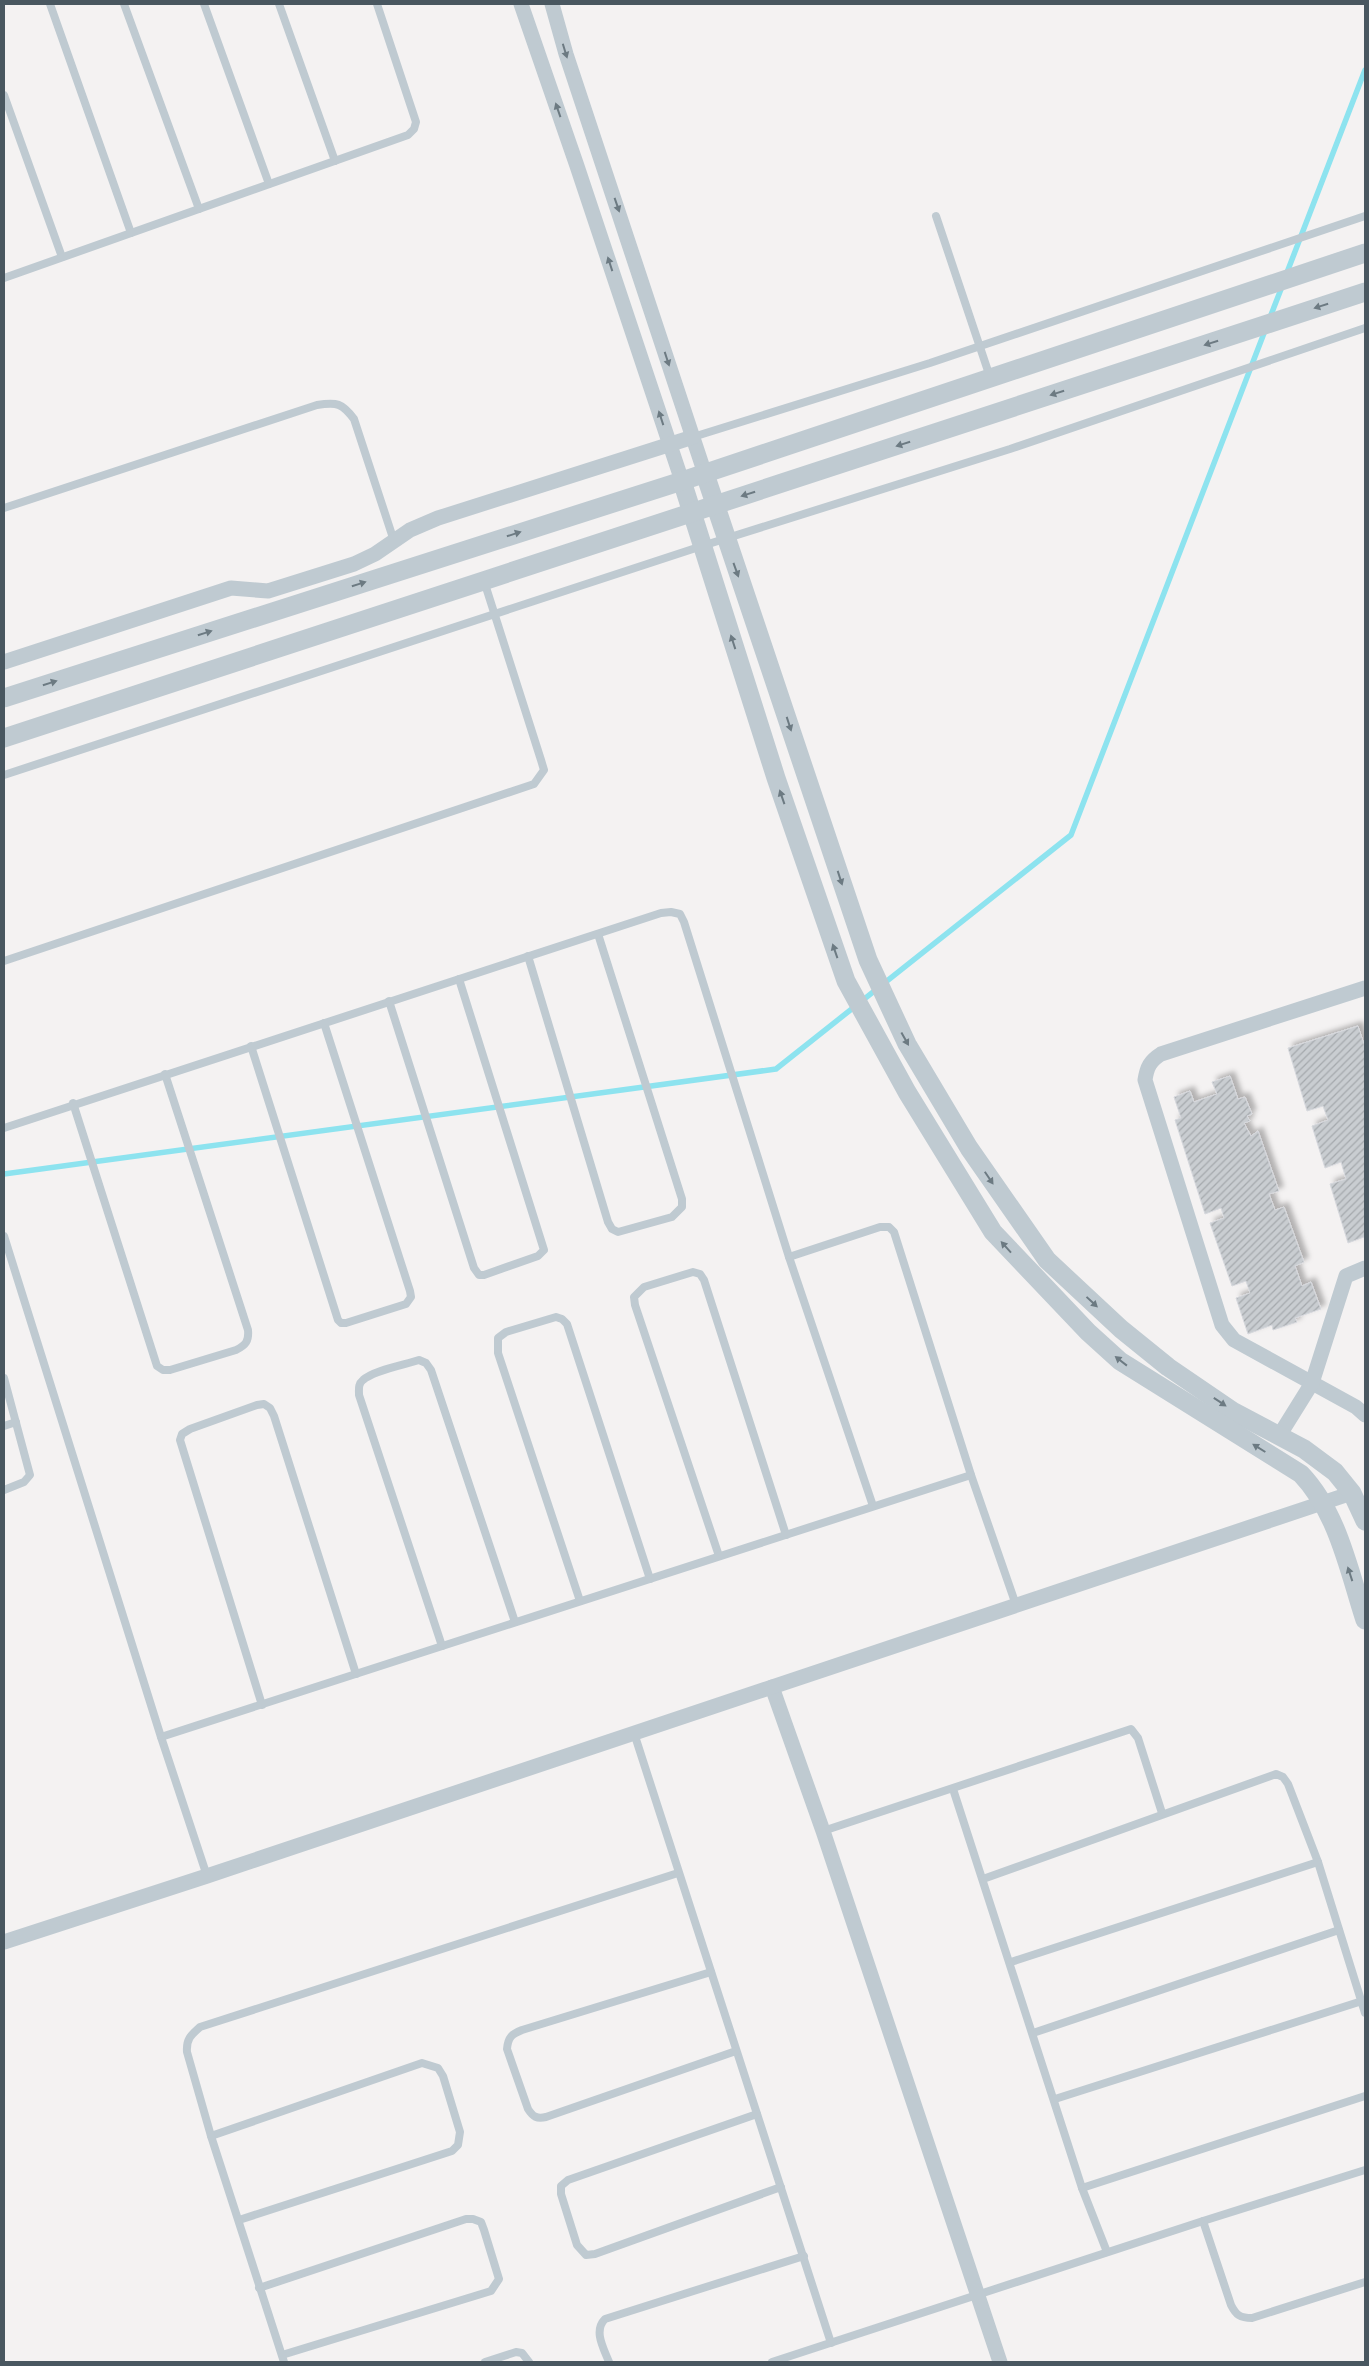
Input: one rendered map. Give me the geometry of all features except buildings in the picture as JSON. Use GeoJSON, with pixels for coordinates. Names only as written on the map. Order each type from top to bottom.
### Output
{"type":"FeatureCollection","features":[{"type":"Feature","properties":{"kind":"street"},"geometry":{"type":"LineString","coordinates":[[521,4],[670,444],[776,778],[846,982],[906,1092],[993,1232],[1009,1251],[1097,1341],[1120,1361],[1301,1474],[1324,1502],[1334,1526],[1365,1620]]}},
{"type":"Feature","properties":{"kind":"street"},"geometry":{"type":"LineString","coordinates":[[552,4],[566,54],[725,539],[861,941],[907,1044],[969,1148],[1047,1260],[1121,1329],[1168,1367],[1234,1412],[1304,1450],[1328,1466],[1344,1481],[1352,1493],[1365,1521]]}},
{"type":"Feature","properties":{"kind":"street"},"geometry":{"type":"LineString","coordinates":[[577,166],[601,157]]}},
{"type":"Feature","properties":{"kind":"street"},"geometry":{"type":"LineString","coordinates":[[4,698],[705,474],[1365,253]]}},
{"type":"Feature","properties":{"kind":"street"},"geometry":{"type":"LineString","coordinates":[[4,738],[1365,292]]}},
{"type":"Feature","properties":{"kind":"street"},"geometry":{"type":"LineString","coordinates":[[4,662],[231,588],[268,591],[354,564],[375,554],[410,530],[438,518],[693,437]]}},
{"type":"Feature","properties":{"kind":"street"},"geometry":{"type":"LineString","coordinates":[[1365,988],[1161,1054],[1150,1064],[1145,1080],[1222,1325],[1234,1340],[1356,1407],[1365,1415]]}},
{"type":"Feature","properties":{"kind":"street"},"geometry":{"type":"LineString","coordinates":[[1279,1436],[1312,1383],[1346,1276],[1365,1268]]}},
{"type":"Feature","properties":{"kind":"street"},"geometry":{"type":"LineString","coordinates":[[4,1942],[207,1876],[1352,1493]]}},
{"type":"Feature","properties":{"kind":"street"},"geometry":{"type":"LineString","coordinates":[[772,1687],[823,1831],[1000,2362]]}},
{"type":"Feature","properties":{"kind":"lane"},"geometry":{"type":"LineString","coordinates":[[50,4],[131,233]]}},
{"type":"Feature","properties":{"kind":"lane"},"geometry":{"type":"LineString","coordinates":[[124,4],[199,209]]}},
{"type":"Feature","properties":{"kind":"lane"},"geometry":{"type":"LineString","coordinates":[[204,4],[269,184]]}},
{"type":"Feature","properties":{"kind":"lane"},"geometry":{"type":"LineString","coordinates":[[279,4],[335,161]]}},
{"type":"Feature","properties":{"kind":"lane"},"geometry":{"type":"LineString","coordinates":[[4,278],[408,135],[414,129],[414,115],[377,4]]}},
{"type":"Feature","properties":{"kind":"lane"},"geometry":{"type":"LineString","coordinates":[[4,96],[62,257]]}},
{"type":"Feature","properties":{"kind":"lane"},"geometry":{"type":"LineString","coordinates":[[936,216],[990,378]]}},
{"type":"Feature","properties":{"kind":"lane"},"geometry":{"type":"LineString","coordinates":[[693,437],[980,346],[1365,216]]}},
{"type":"Feature","properties":{"kind":"lane"},"geometry":{"type":"LineString","coordinates":[[4,775],[702,546],[1010,449],[1365,328]]}},
{"type":"Feature","properties":{"kind":"lane"},"geometry":{"type":"LineString","coordinates":[[4,508],[317,405],[334,403],[346,408],[354,419],[394,541]]}},
{"type":"Feature","properties":{"kind":"lane"},"geometry":{"type":"LineString","coordinates":[[4,962],[534,784],[541,777],[544,770],[543,765],[484,581]]}},
{"type":"Feature","properties":{"kind":"lane"},"geometry":{"type":"LineString","coordinates":[[4,1128],[250,1046],[660,914],[671,912],[680,914],[687,931],[789,1257],[873,1506]]}},
{"type":"Feature","properties":{"kind":"lane"},"geometry":{"type":"LineString","coordinates":[[528,956],[608,1222],[618,1232],[672,1217],[682,1207],[682,1199],[598,934]]}},
{"type":"Feature","properties":{"kind":"lane"},"geometry":{"type":"LineString","coordinates":[[389,1001],[474,1268],[479,1275],[484,1274],[538,1256],[544,1250],[459,979]]}},
{"type":"Feature","properties":{"kind":"lane"},"geometry":{"type":"LineString","coordinates":[[250,1046],[338,1320],[341,1323],[346,1322],[406,1304],[411,1297],[410,1291],[324,1022]]}},
{"type":"Feature","properties":{"kind":"lane"},"geometry":{"type":"LineString","coordinates":[[74,1104],[157,1366],[163,1370],[170,1370],[236,1350],[245,1345],[249,1338],[248,1330],[165,1074]]}},
{"type":"Feature","properties":{"kind":"lane"},"geometry":{"type":"LineString","coordinates":[[789,1257],[880,1227],[889,1227],[894,1232],[971,1475],[1016,1605]]}},
{"type":"Feature","properties":{"kind":"lane"},"geometry":{"type":"LineString","coordinates":[[4,1236],[161,1737],[207,1876]]}},
{"type":"Feature","properties":{"kind":"lane"},"geometry":{"type":"LineString","coordinates":[[719,1556],[635,1305],[634,1297],[644,1287],[693,1272],[700,1274],[704,1280],[786,1535]]}},
{"type":"Feature","properties":{"kind":"lane"},"geometry":{"type":"LineString","coordinates":[[580,1601],[498,1352],[498,1338],[506,1332],[556,1318],[562,1319],[566,1324],[650,1579]]}},
{"type":"Feature","properties":{"kind":"lane"},"geometry":{"type":"LineString","coordinates":[[442,1646],[359,1395],[359,1386],[362,1381],[378,1373],[419,1360],[426,1363],[431,1370],[515,1622]]}},
{"type":"Feature","properties":{"kind":"lane"},"geometry":{"type":"LineString","coordinates":[[4,1378],[30,1475],[24,1482],[4,1490]]}},
{"type":"Feature","properties":{"kind":"lane"},"geometry":{"type":"LineString","coordinates":[[262,1704],[180,1440],[182,1434],[190,1429],[257,1405],[264,1404],[270,1408],[274,1416],[356,1674]]}},
{"type":"Feature","properties":{"kind":"lane"},"geometry":{"type":"LineString","coordinates":[[4,1426],[16,1422]]}},
{"type":"Feature","properties":{"kind":"lane"},"geometry":{"type":"LineString","coordinates":[[161,1737],[971,1475]]}},
{"type":"Feature","properties":{"kind":"lane"},"geometry":{"type":"LineString","coordinates":[[823,1831],[1131,1730],[1138,1738],[1162,1813]]}},
{"type":"Feature","properties":{"kind":"lane"},"geometry":{"type":"LineString","coordinates":[[634,1733],[804,2256],[830,2342]]}},
{"type":"Feature","properties":{"kind":"lane"},"geometry":{"type":"LineString","coordinates":[[983,1879],[1162,1813],[1276,1774],[1283,1777],[1288,1784],[1318,1862],[1365,2013]]}},
{"type":"Feature","properties":{"kind":"lane"},"geometry":{"type":"LineString","coordinates":[[953,1789],[1011,1962],[1082,2188],[1107,2252]]}},
{"type":"Feature","properties":{"kind":"lane"},"geometry":{"type":"LineString","coordinates":[[1011,1962],[1318,1862]]}},
{"type":"Feature","properties":{"kind":"lane"},"geometry":{"type":"LineString","coordinates":[[259,2288],[466,2219],[474,2219],[481,2222],[500,2279],[491,2291],[482,2295],[283,2359],[259,2288],[211,2136],[187,2052],[186,2043],[191,2034],[200,2027],[678,1873]]}},
{"type":"Feature","properties":{"kind":"lane"},"geometry":{"type":"LineString","coordinates":[[1033,2033],[1339,1930]]}},
{"type":"Feature","properties":{"kind":"lane"},"geometry":{"type":"LineString","coordinates":[[711,1972],[522,2030],[512,2034],[508,2040],[507,2049],[528,2109],[532,2116],[538,2118],[546,2118],[736,2051]]}},
{"type":"Feature","properties":{"kind":"lane"},"geometry":{"type":"LineString","coordinates":[[1055,2099],[1362,2001]]}},
{"type":"Feature","properties":{"kind":"lane"},"geometry":{"type":"LineString","coordinates":[[211,2136],[422,2063],[438,2068],[443,2076],[460,2132],[458,2145],[452,2151],[239,2220]]}},
{"type":"Feature","properties":{"kind":"lane"},"geometry":{"type":"LineString","coordinates":[[1082,2188],[1365,2096]]}},
{"type":"Feature","properties":{"kind":"lane"},"geometry":{"type":"LineString","coordinates":[[758,2114],[568,2180],[561,2186],[561,2194],[566,2211],[581,2252],[586,2255],[595,2254],[781,2187]]}},
{"type":"Feature","properties":{"kind":"lane"},"geometry":{"type":"LineString","coordinates":[[772,2362],[1365,2170]]}},
{"type":"Feature","properties":{"kind":"lane"},"geometry":{"type":"LineString","coordinates":[[1203,2221],[1231,2305],[1235,2314],[1242,2318],[1252,2318],[1365,2282]]}},
{"type":"Feature","properties":{"kind":"lane"},"geometry":{"type":"LineString","coordinates":[[609,2362],[599,2332],[600,2324],[605,2319],[804,2256]]}},
{"type":"Feature","properties":{"kind":"lane"},"geometry":{"type":"LineString","coordinates":[[485,2362],[516,2352],[522,2353],[528,2362]]}},
{"type":"Feature","properties":{"kind":"waterway"},"geometry":{"type":"LineString","coordinates":[[1286,275],[1365,70]]}},
{"type":"Feature","properties":{"kind":"waterway"},"geometry":{"type":"LineString","coordinates":[[1269,320],[1283,284]]}},
{"type":"Feature","properties":{"kind":"waterway"},"geometry":{"type":"LineString","coordinates":[[4,1174],[776,1069],[1071,835],[1266,328]]}}]}
